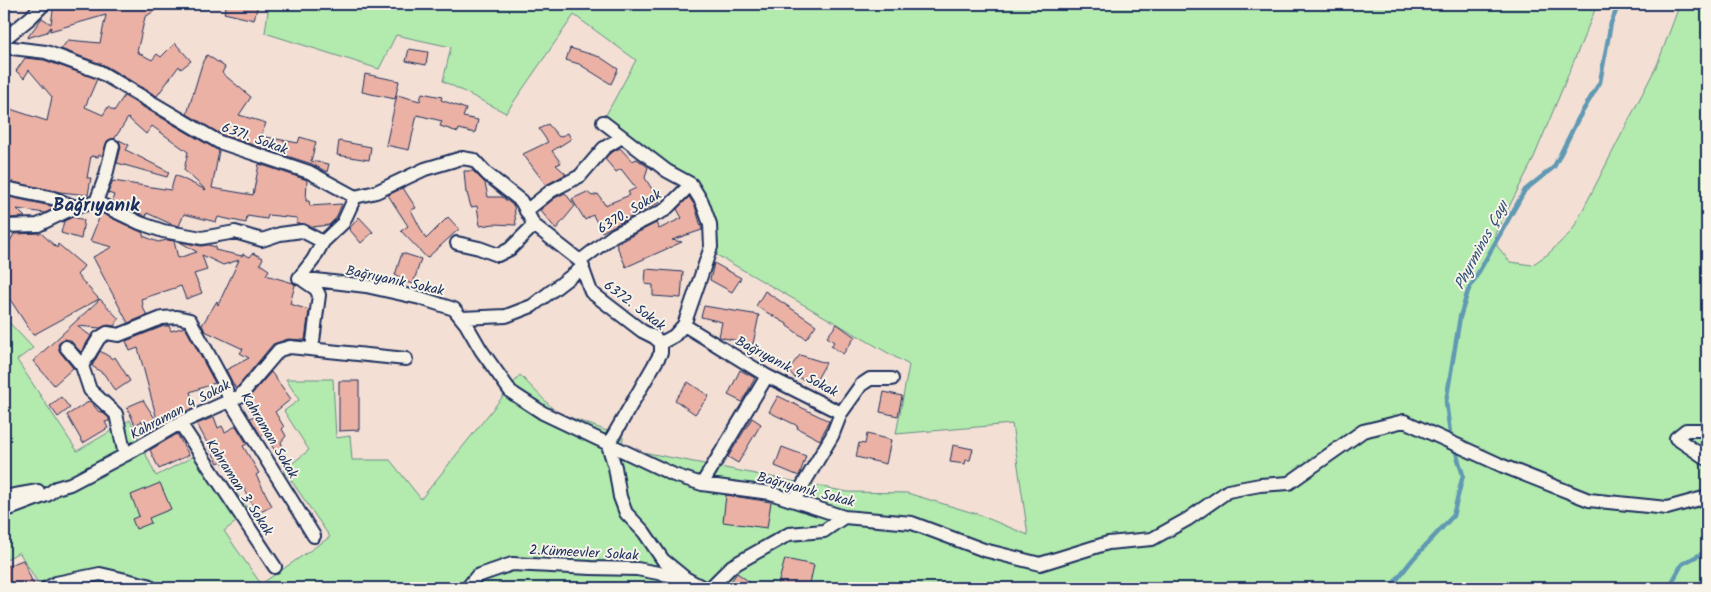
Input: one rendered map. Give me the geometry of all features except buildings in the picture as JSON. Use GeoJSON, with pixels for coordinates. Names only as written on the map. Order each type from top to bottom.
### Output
{"type":"FeatureCollection","features":[{"type":"Feature","properties":{"kind":"street"},"geometry":{"type":"LineString","coordinates":[[4,39],[44,4]]}},
{"type":"Feature","properties":{"kind":"street","name":"6371. Sokak"},"geometry":{"type":"LineString","coordinates":[[4,47],[46,52],[100,72],[220,142],[309,172],[355,197]]}},
{"type":"Feature","properties":{"kind":"street"},"geometry":{"type":"LineString","coordinates":[[603,122],[667,171],[691,184],[702,202],[710,224],[711,247],[684,325],[674,336],[661,343],[661,353],[608,445],[615,467],[620,497],[626,513],[644,532],[663,560],[688,583]]}},
{"type":"Feature","properties":{"kind":"street"},"geometry":{"type":"LineString","coordinates":[[526,211],[551,192],[580,176],[604,148],[622,137]]}},
{"type":"Feature","properties":{"kind":"street"},"geometry":{"type":"LineString","coordinates":[[96,202],[106,175],[113,146]]}},
{"type":"Feature","properties":{"kind":"street"},"geometry":{"type":"LineString","coordinates":[[312,349],[319,296],[316,289],[299,278],[313,260],[322,242],[343,223],[355,197],[376,192],[425,169],[462,158],[474,160],[487,174],[521,202],[534,225],[581,264]]}},
{"type":"Feature","properties":{"kind":"street","name":"6370. Sokak"},"geometry":{"type":"LineString","coordinates":[[462,318],[506,316],[532,306],[614,235],[665,210],[691,184]]}},
{"type":"Feature","properties":{"kind":"street"},"geometry":{"type":"LineString","coordinates":[[4,188],[53,198],[75,207]]}},
{"type":"Feature","properties":{"kind":"street"},"geometry":{"type":"LineString","coordinates":[[4,226],[38,225],[75,207],[96,202],[140,223],[163,231],[202,238],[235,232],[262,240],[280,234],[302,231],[322,242]]}},
{"type":"Feature","properties":{"kind":"street"},"geometry":{"type":"LineString","coordinates":[[458,243],[498,255],[510,249],[534,225]]}},
{"type":"Feature","properties":{"kind":"street","name":"6372. Sokak"},"geometry":{"type":"LineString","coordinates":[[581,264],[591,292],[661,343]]}},
{"type":"Feature","properties":{"kind":"street","name":"Bağrıyanık Sokak"},"geometry":{"type":"LineString","coordinates":[[299,278],[366,286],[420,298],[454,309],[511,392],[543,413],[674,475],[702,484],[770,493],[844,517],[912,523],[984,550],[1040,564],[1108,543],[1152,539],[1188,519],[1228,491],[1260,485],[1289,483],[1363,431],[1404,421],[1502,466],[1589,500],[1667,508],[1707,496]]}},
{"type":"Feature","properties":{"kind":"street","name":"Kahraman Sokak"},"geometry":{"type":"LineString","coordinates":[[82,366],[99,338],[107,333],[119,335],[162,318],[177,317],[190,320],[223,381],[230,401],[314,536]]}},
{"type":"Feature","properties":{"kind":"street","name":"Bağrıyanık 4 Sokak"},"geometry":{"type":"LineString","coordinates":[[684,325],[767,376],[841,413],[832,436],[794,500]]}},
{"type":"Feature","properties":{"kind":"street"},"geometry":{"type":"LineString","coordinates":[[66,347],[82,366],[90,390],[116,414],[125,455]]}},
{"type":"Feature","properties":{"kind":"street","name":"Kahraman 4 Sokak"},"geometry":{"type":"LineString","coordinates":[[4,511],[47,495],[56,488],[70,484],[180,423],[240,396],[279,350],[290,347],[406,359]]}},
{"type":"Feature","properties":{"kind":"street"},"geometry":{"type":"LineString","coordinates":[[702,484],[767,376]]}},
{"type":"Feature","properties":{"kind":"street"},"geometry":{"type":"LineString","coordinates":[[841,413],[861,386],[870,379],[892,379]]}},
{"type":"Feature","properties":{"kind":"street","name":"Kahraman 3 Sokak"},"geometry":{"type":"LineString","coordinates":[[180,423],[275,567]]}},
{"type":"Feature","properties":{"kind":"street"},"geometry":{"type":"LineString","coordinates":[[1707,430],[1686,430],[1676,438],[1707,459]]}},
{"type":"Feature","properties":{"kind":"street"},"geometry":{"type":"LineString","coordinates":[[4,497],[70,484]]}},
{"type":"Feature","properties":{"kind":"street"},"geometry":{"type":"LineString","coordinates":[[710,588],[732,566],[788,534],[824,531],[844,517]]}},
{"type":"Feature","properties":{"kind":"street","name":"2.Kümeevler Sokak"},"geometry":{"type":"LineString","coordinates":[[467,588],[477,576],[512,564],[637,569],[704,588]]}},
{"type":"Feature","properties":{"kind":"street"},"geometry":{"type":"LineString","coordinates":[[47,588],[56,584],[100,574],[148,585],[151,588]]}},
{"type":"Feature","properties":{"kind":"green space"},"geometry":{"type":"Polygon","coordinates":[[[269,4],[1594,4],[1595,10],[1532,162],[1495,234],[1497,246],[1510,262],[1532,265],[1548,254],[1572,231],[1657,65],[1680,4],[1707,4],[1707,588],[41,588],[19,552],[4,561],[4,317],[33,348],[17,360],[77,451],[130,420],[156,476],[204,451],[250,511],[224,531],[261,584],[330,537],[284,470],[309,450],[284,411],[299,400],[286,379],[333,379],[336,438],[350,436],[352,460],[390,460],[421,499],[520,375],[556,412],[623,437],[622,448],[848,492],[907,493],[977,514],[1028,535],[1012,424],[896,434],[909,365],[715,254],[711,212],[685,181],[606,115],[636,60],[574,15],[506,113],[443,81],[451,47],[396,35],[379,69],[265,33],[269,4]]]}},
{"type":"Feature","properties":{"kind":"waterway","name":"Phyrminos Çayı"},"geometry":{"type":"LineString","coordinates":[[1390,588],[1413,559],[1453,516],[1463,475],[1450,433],[1446,402],[1460,317],[1468,291],[1525,190],[1554,167],[1578,119],[1600,82],[1611,23],[1619,4]]}},
{"type":"Feature","properties":{"kind":"waterway","name":"Phyrminos Çayı"},"geometry":{"type":"LineString","coordinates":[[1669,588],[1682,564],[1707,551]]}},
{"type":"Feature","properties":{"kind":"district","name":"Bağrıyanık"},"geometry":{"type":"Point","coordinates":[96,204]}}]}
